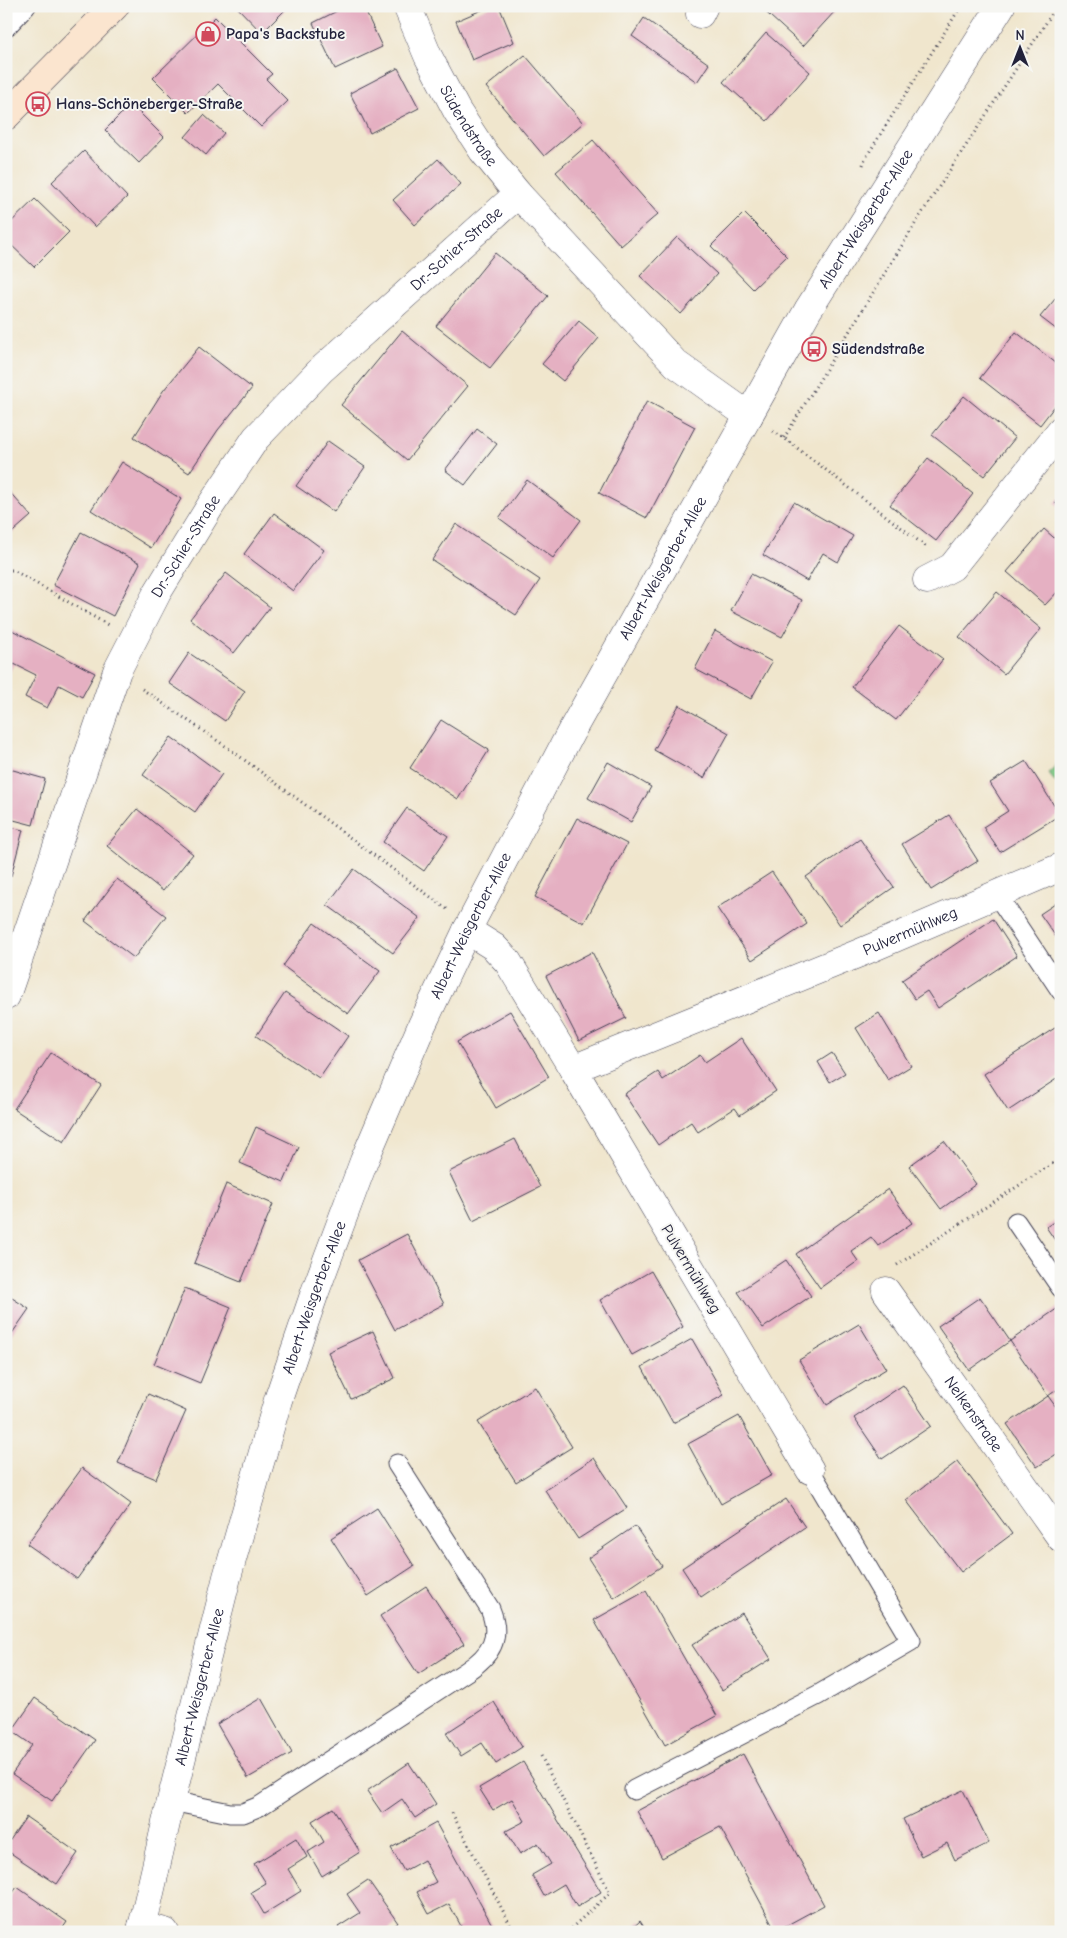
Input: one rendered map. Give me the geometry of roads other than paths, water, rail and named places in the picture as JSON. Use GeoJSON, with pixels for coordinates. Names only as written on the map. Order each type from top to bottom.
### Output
{"type":"FeatureCollection","features":[{"type":"Feature","properties":{"kind":"main road"},"geometry":{"type":"LineString","coordinates":[[6,116],[115,6]]}},
{"type":"Feature","properties":{"kind":"street","name":"Südendstraße"},"geometry":{"type":"LineString","coordinates":[[407,6],[428,56],[457,111],[483,151],[518,194],[676,364],[748,416]]}},
{"type":"Feature","properties":{"kind":"street","name":"Albert-Weisgerber-Allee"},"geometry":{"type":"LineString","coordinates":[[149,1930],[170,1801],[227,1577],[281,1391],[315,1292],[364,1161],[422,1024],[459,921],[572,730],[808,310],[1000,6]]}},
{"type":"Feature","properties":{"kind":"street","name":"Dr.-Schier-Straße"},"geometry":{"type":"LineString","coordinates":[[6,996],[117,670],[157,593],[211,505],[256,438],[321,370],[518,194]]}},
{"type":"Feature","properties":{"kind":"street"},"geometry":{"type":"LineString","coordinates":[[927,580],[952,567],[1061,430]]}},
{"type":"Feature","properties":{"kind":"street","name":"Pulvermühlweg"},"geometry":{"type":"LineString","coordinates":[[573,1069],[862,952],[997,896],[1061,867]]}},
{"type":"Feature","properties":{"kind":"street","name":"Pulvermühlweg"},"geometry":{"type":"LineString","coordinates":[[459,921],[494,947],[508,962],[810,1470]]}},
{"type":"Feature","properties":{"kind":"street","name":"Nelkenstraße"},"geometry":{"type":"LineString","coordinates":[[886,1291],[1061,1538]]}},
{"type":"Feature","properties":{"kind":"lane"},"geometry":{"type":"LineString","coordinates":[[6,27],[26,6]]}},
{"type":"Feature","properties":{"kind":"lane"},"geometry":{"type":"LineString","coordinates":[[997,896],[1061,991]]}},
{"type":"Feature","properties":{"kind":"lane"},"geometry":{"type":"LineString","coordinates":[[1016,1222],[1061,1288]]}},
{"type":"Feature","properties":{"kind":"lane"},"geometry":{"type":"LineString","coordinates":[[170,1801],[230,1813],[244,1813],[260,1806],[467,1671],[489,1652],[495,1638],[495,1622],[490,1609],[397,1464]]}},
{"type":"Feature","properties":{"kind":"lane"},"geometry":{"type":"LineString","coordinates":[[634,1790],[818,1695],[911,1641],[810,1470]]}},
{"type":"Feature","properties":{"kind":"place","name":"Papa's Backstube"},"geometry":{"type":"Point","coordinates":[208,34]}},
{"type":"Feature","properties":{"kind":"place","name":"Hans-Schöneberger-Straße"},"geometry":{"type":"Point","coordinates":[38,104]}},
{"type":"Feature","properties":{"kind":"place","name":"Südendstraße"},"geometry":{"type":"Point","coordinates":[814,349]}}]}
